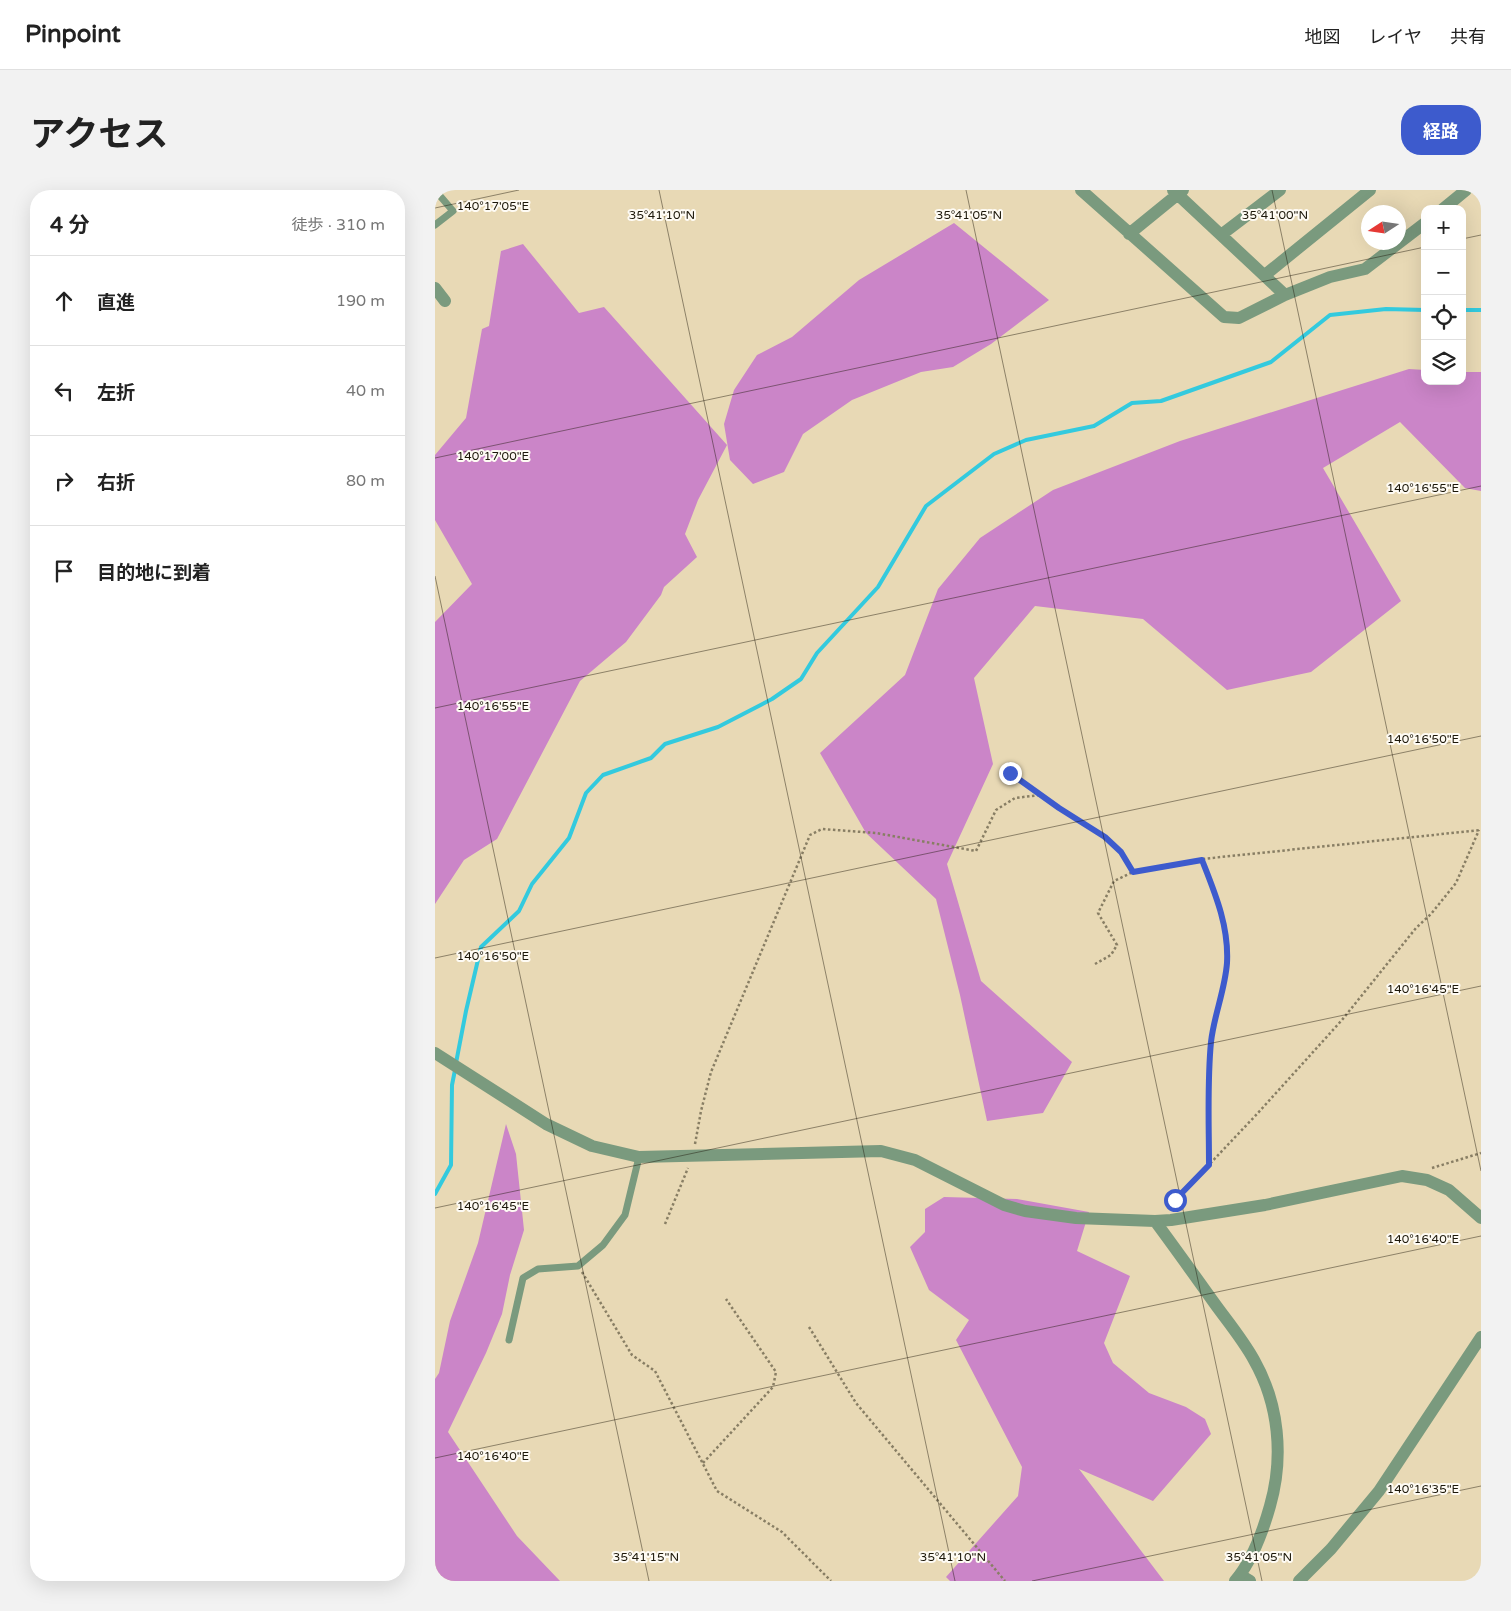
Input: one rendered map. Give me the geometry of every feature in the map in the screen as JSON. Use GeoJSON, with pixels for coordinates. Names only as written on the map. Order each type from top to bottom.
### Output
{"type":"FeatureCollection","features":[{"type":"Feature","properties":{"kind":"street"},"geometry":{"type":"LineString","coordinates":[[1081,190],[1224,317],[1239,318],[1285,295],[1330,277],[1365,269],[1421,226]]}},
{"type":"Feature","properties":{"kind":"street"},"geometry":{"type":"LineString","coordinates":[[1221,235],[1280,190]]}},
{"type":"Feature","properties":{"kind":"street"},"geometry":{"type":"LineString","coordinates":[[1265,275],[1371,190]]}},
{"type":"Feature","properties":{"kind":"street"},"geometry":{"type":"LineString","coordinates":[[1448,205],[1466,190]]}},
{"type":"Feature","properties":{"kind":"street"},"geometry":{"type":"LineString","coordinates":[[1129,234],[1178,191],[1221,235],[1285,295]]}},
{"type":"Feature","properties":{"kind":"street"},"geometry":{"type":"LineString","coordinates":[[435,288],[445,301]]}},
{"type":"Feature","properties":{"kind":"street"},"geometry":{"type":"LineString","coordinates":[[435,1053],[546,1124],[592,1146],[639,1157],[881,1151],[915,1160],[1004,1205],[1025,1211],[1076,1218],[1155,1221],[1265,1205],[1402,1176],[1427,1180],[1449,1190],[1481,1218]]}},
{"type":"Feature","properties":{"kind":"street"},"geometry":{"type":"LineString","coordinates":[[1155,1221],[1254,1359],[1266,1386],[1275,1417],[1278,1455],[1276,1485],[1267,1517],[1242,1579]]}},
{"type":"Feature","properties":{"kind":"street"},"geometry":{"type":"LineString","coordinates":[[1299,1581],[1331,1550],[1379,1491],[1481,1337]]}},
{"type":"Feature","properties":{"kind":"lane"},"geometry":{"type":"LineString","coordinates":[[435,190],[453,211],[435,225]]}},
{"type":"Feature","properties":{"kind":"lane"},"geometry":{"type":"LineString","coordinates":[[509,1340],[523,1278],[538,1269],[579,1266],[603,1244],[625,1215],[639,1157]]}},
{"type":"Feature","properties":{"kind":"path"},"geometry":{"type":"LineString","coordinates":[[1009,762],[1010,773],[1105,837],[1121,852],[1133,872]]}},
{"type":"Feature","properties":{"kind":"path"},"geometry":{"type":"LineString","coordinates":[[665,1224],[692,1156],[711,1072],[810,835],[822,828],[876,833],[976,851],[996,810],[1015,798],[1040,795]]}},
{"type":"Feature","properties":{"kind":"path"},"geometry":{"type":"LineString","coordinates":[[1095,964],[1111,955],[1117,945],[1098,913],[1114,881],[1133,872],[1202,860],[1480,830]]}},
{"type":"Feature","properties":{"kind":"path"},"geometry":{"type":"LineString","coordinates":[[1155,1221],[1342,1020],[1416,928],[1431,914],[1456,883],[1480,830]]}},
{"type":"Feature","properties":{"kind":"path"},"geometry":{"type":"LineString","coordinates":[[1202,860],[1222,914],[1226,932],[1227,963],[1211,1040],[1209,1165]]}},
{"type":"Feature","properties":{"kind":"path"},"geometry":{"type":"LineString","coordinates":[[1428,1169],[1481,1153]]}},
{"type":"Feature","properties":{"kind":"path"},"geometry":{"type":"LineString","coordinates":[[579,1266],[632,1355],[655,1371],[717,1491],[782,1532],[831,1581]]}},
{"type":"Feature","properties":{"kind":"path"},"geometry":{"type":"LineString","coordinates":[[703,1462],[773,1387],[776,1372],[726,1299]]}},
{"type":"Feature","properties":{"kind":"path"},"geometry":{"type":"LineString","coordinates":[[809,1327],[856,1403],[1005,1581]]}},
{"type":"Feature","properties":{"kind":"shaded area"},"geometry":{"type":"Polygon","coordinates":[[[954,223],[1049,300],[991,344],[953,367],[921,372],[852,400],[803,434],[784,472],[753,484],[730,460],[724,424],[734,390],[757,355],[792,337],[859,280],[954,223]]]}},
{"type":"Feature","properties":{"kind":"shaded area"},"geometry":{"type":"Polygon","coordinates":[[[523,244],[579,313],[604,307],[727,445],[698,500],[685,534],[697,557],[664,587],[661,595],[626,642],[580,681],[497,839],[464,860],[435,904],[435,622],[472,584],[435,520],[435,455],[466,418],[482,329],[489,326],[501,251],[523,244]]]}},
{"type":"Feature","properties":{"kind":"shaded area"},"geometry":{"type":"Polygon","coordinates":[[[1409,369],[1421,370],[1421,385],[1466,385],[1466,372],[1481,372],[1481,491],[1465,488],[1400,422],[1323,468],[1401,601],[1311,672],[1227,690],[1143,619],[1035,606],[974,678],[993,764],[947,864],[981,981],[1072,1062],[1043,1113],[987,1121],[960,995],[936,899],[866,833],[820,753],[905,675],[938,589],[980,538],[1053,490],[1180,441],[1409,369]]]}},
{"type":"Feature","properties":{"kind":"shaded area"},"geometry":{"type":"Polygon","coordinates":[[[506,1124],[516,1154],[524,1230],[510,1275],[502,1314],[486,1353],[448,1432],[517,1536],[560,1581],[435,1581],[435,1379],[439,1373],[450,1321],[478,1243],[506,1124]]]}},
{"type":"Feature","properties":{"kind":"shaded area"},"geometry":{"type":"Polygon","coordinates":[[[944,1197],[1017,1199],[1089,1212],[1077,1251],[1130,1276],[1104,1343],[1113,1363],[1149,1393],[1186,1407],[1205,1419],[1211,1434],[1153,1501],[1079,1469],[1164,1581],[950,1581],[946,1577],[1018,1496],[1022,1467],[956,1340],[969,1320],[929,1290],[910,1247],[925,1232],[925,1209],[944,1197]]]}},
{"type":"Feature","properties":{"kind":"waterway"},"geometry":{"type":"LineString","coordinates":[[456,1063],[481,947],[519,911],[532,884],[569,838],[586,793],[603,775],[651,758],[665,744],[718,727],[772,699],[801,679],[817,653],[878,587],[926,506],[994,454],[1026,440],[1094,426],[1132,403],[1161,401],[1271,362],[1330,315],[1386,309],[1421,310]]}},
{"type":"Feature","properties":{"kind":"waterway"},"geometry":{"type":"LineString","coordinates":[[1466,310],[1481,310]]}},
{"type":"Feature","properties":{"kind":"waterway"},"geometry":{"type":"LineString","coordinates":[[435,1194],[451,1165],[452,1085],[455,1070]]}},
{"type":"Feature","properties":{"kind":"route"},"geometry":{"type":"LineString","coordinates":[[1010,773],[1059,808],[1105,837],[1121,852],[1133,872],[1202,860],[1219,906],[1226,932],[1227,963],[1211,1040],[1209,1165],[1175,1200]]}}]}
